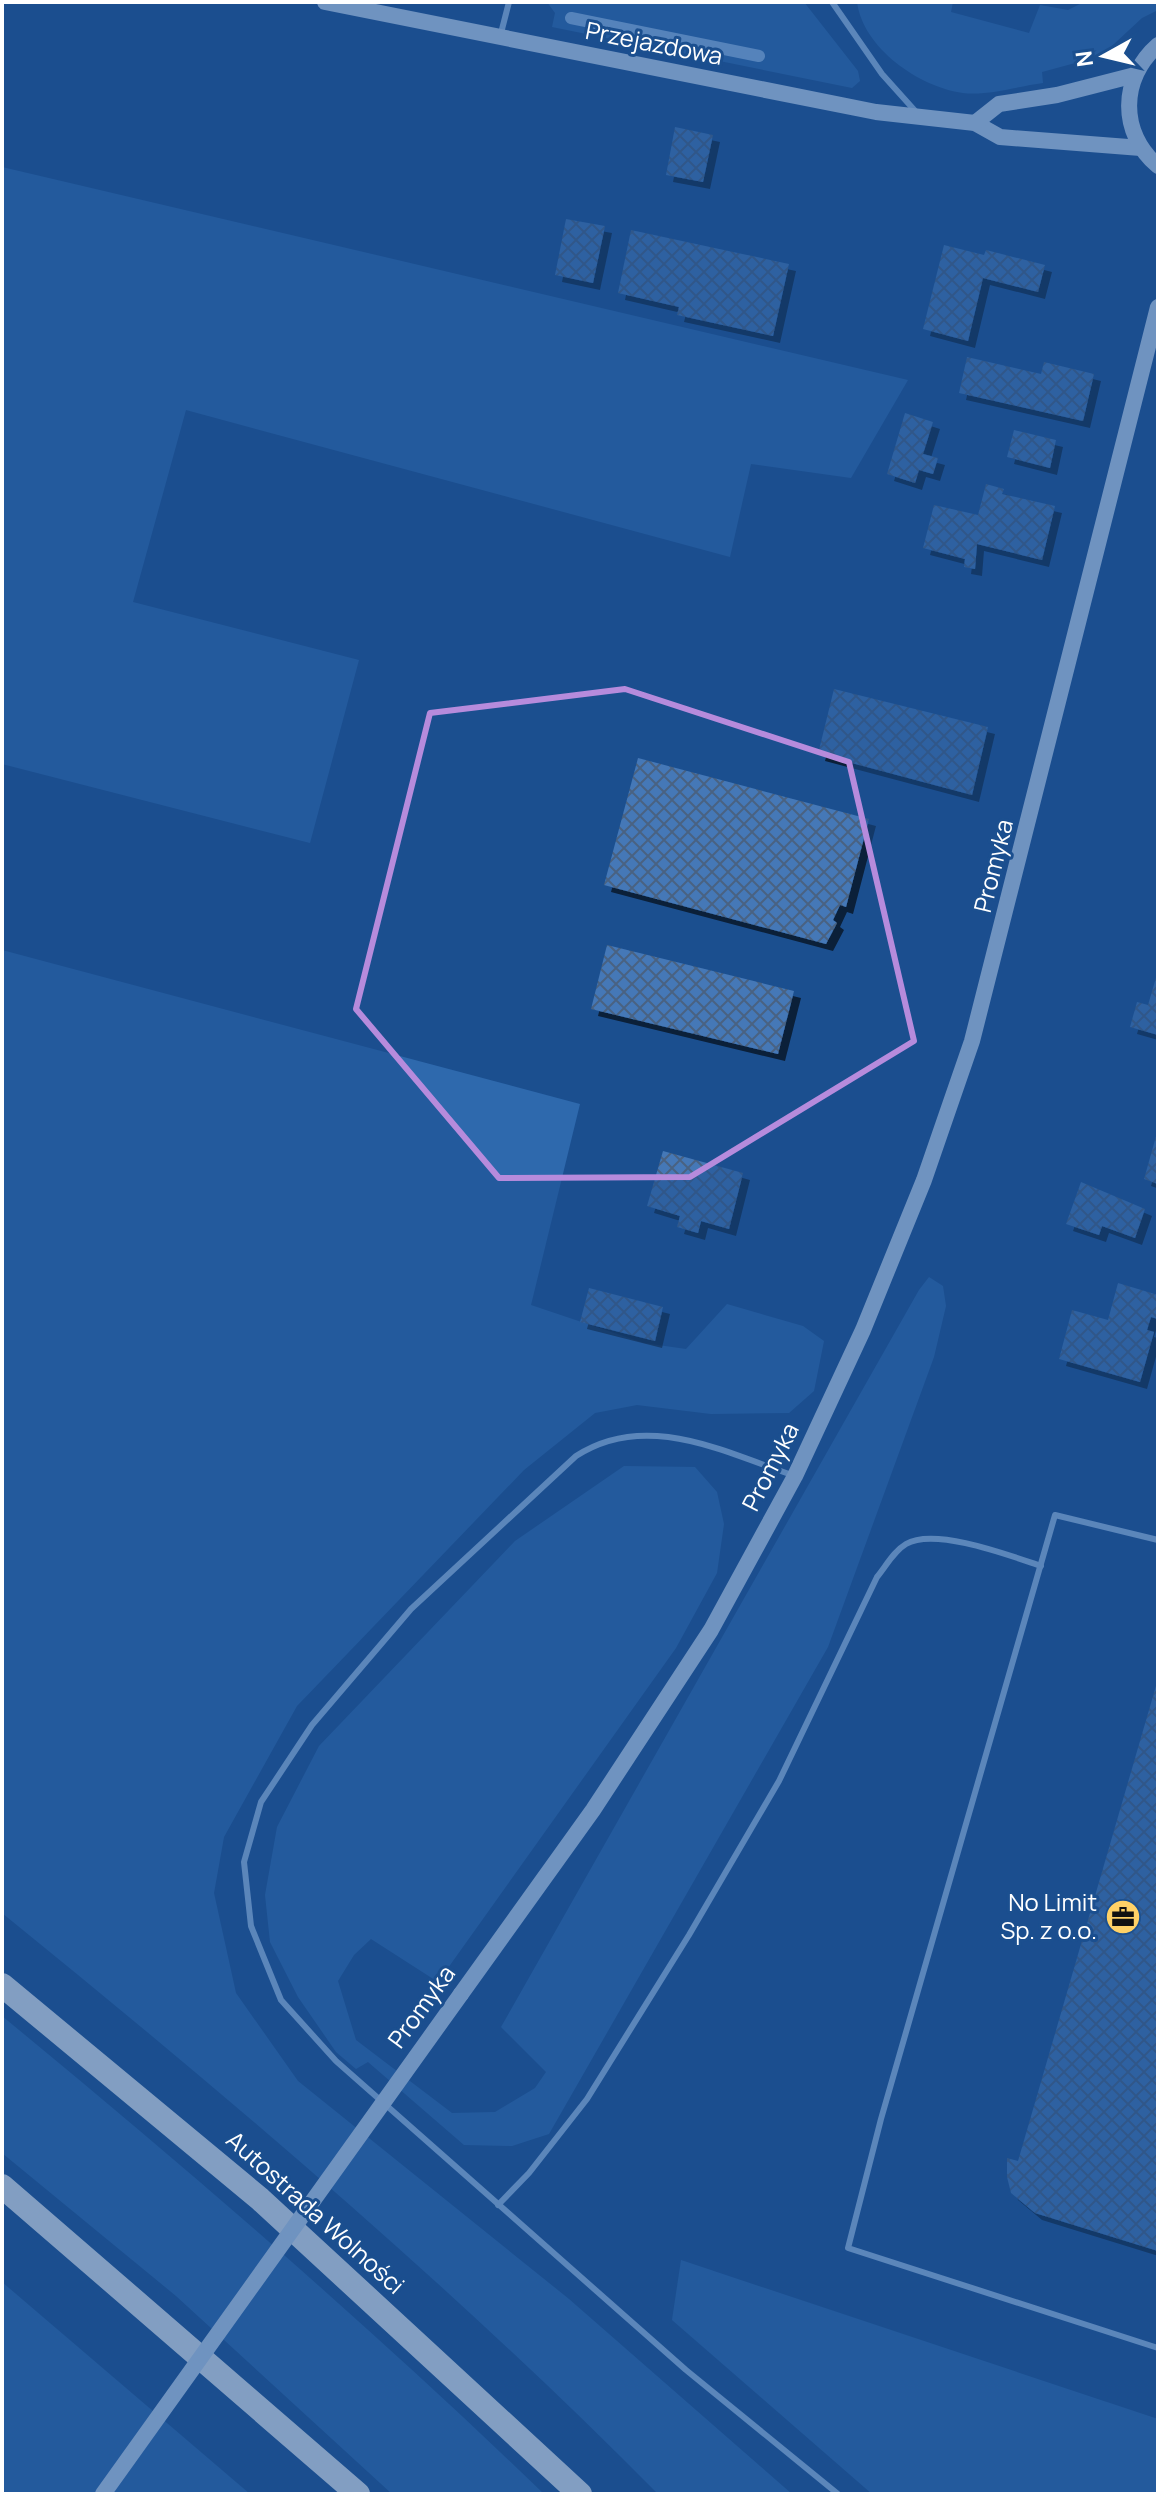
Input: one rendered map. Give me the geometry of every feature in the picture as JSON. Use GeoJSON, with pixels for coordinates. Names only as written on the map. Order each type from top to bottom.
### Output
{"type":"FeatureCollection","features":[{"type":"Feature","properties":{"kind":"highway","name":"Autostrada Wolności"},"geometry":{"type":"LineString","coordinates":[[2,1985],[260,2199],[580,2494]]}},
{"type":"Feature","properties":{"kind":"highway"},"geometry":{"type":"LineString","coordinates":[[2,2186],[160,2319],[358,2494]]}},
{"type":"Feature","properties":{"kind":"street","name":"Przejazdowa"},"geometry":{"type":"LineString","coordinates":[[325,2],[923,118],[975,123],[1000,137],[1141,148]]}},
{"type":"Feature","properties":{"kind":"street"},"geometry":{"type":"LineString","coordinates":[[1158,45],[1135,75],[1128,105],[1130,120],[1141,148],[1158,166]]}},
{"type":"Feature","properties":{"kind":"street"},"geometry":{"type":"LineString","coordinates":[[975,123],[999,104],[1057,95],[1135,75]]}},
{"type":"Feature","properties":{"kind":"street","name":"Promyka"},"geometry":{"type":"LineString","coordinates":[[103,2494],[593,1810],[711,1630],[795,1476],[863,1330],[908,1221],[972,1041],[1158,307]]}},
{"type":"Feature","properties":{"kind":"lane"},"geometry":{"type":"LineString","coordinates":[[500,38],[509,2]]}},
{"type":"Feature","properties":{"kind":"lane"},"geometry":{"type":"LineString","coordinates":[[832,2],[882,74],[923,118]]}},
{"type":"Feature","properties":{"kind":"lane"},"geometry":{"type":"LineString","coordinates":[[795,1476],[706,1445],[657,1434],[617,1436],[595,1443],[576,1456],[411,1609],[312,1725],[261,1802],[244,1862],[251,1926],[281,2000],[336,2061],[686,2370],[838,2494]]}},
{"type":"Feature","properties":{"kind":"lane"},"geometry":{"type":"LineString","coordinates":[[1158,1540],[1055,1515],[881,2119],[848,2248],[1158,2348]]}},
{"type":"Feature","properties":{"kind":"lane"},"geometry":{"type":"LineString","coordinates":[[498,2205],[529,2173],[587,2099],[689,1935],[779,1781],[877,1577],[892,1557],[915,1541],[971,1543],[1041,1566]]}},
{"type":"Feature","properties":{"kind":"highlighted area"},"geometry":{"type":"Polygon","coordinates":[[[625,689],[849,762],[914,1041],[690,1177],[499,1178],[356,1009],[430,713],[625,689]]]}},
{"type":"Feature","properties":{"kind":"shaded area"},"geometry":{"type":"Polygon","coordinates":[[[547,2],[804,2],[858,71],[860,81],[852,88],[552,27],[555,13],[547,2]]]}},
{"type":"Feature","properties":{"kind":"shaded area"},"geometry":{"type":"Polygon","coordinates":[[[857,2],[953,2],[951,12],[1029,33],[1040,5],[1068,10],[1084,2],[1158,2],[1158,10],[1142,18],[1101,56],[1042,72],[1043,83],[973,94],[929,83],[896,62],[870,35],[861,19],[857,2]]]}},
{"type":"Feature","properties":{"kind":"shaded area"},"geometry":{"type":"Polygon","coordinates":[[[2,167],[908,380],[851,478],[751,464],[730,557],[186,410],[133,602],[359,660],[310,843],[2,764],[2,167]]]}},
{"type":"Feature","properties":{"kind":"shaded area"},"geometry":{"type":"Polygon","coordinates":[[[2,950],[580,1104],[531,1305],[644,1343],[686,1349],[727,1304],[803,1326],[824,1341],[814,1391],[789,1413],[711,1414],[637,1405],[595,1413],[524,1470],[297,1706],[224,1837],[214,1893],[236,1993],[298,2081],[569,2299],[792,2494],[658,2494],[501,2341],[338,2194],[2,1913],[2,950]]]}},
{"type":"Feature","properties":{"kind":"shaded area"},"geometry":{"type":"Polygon","coordinates":[[[929,1277],[943,1286],[946,1306],[934,1357],[828,1647],[549,2134],[512,2146],[464,2145],[368,2062],[356,2069],[336,2052],[298,1997],[270,1942],[265,1895],[277,1827],[319,1746],[515,1541],[624,1466],[695,1467],[717,1492],[724,1524],[717,1573],[676,1648],[438,1982],[371,1939],[354,1955],[338,1981],[356,2040],[452,2113],[495,2112],[535,2088],[546,2072],[501,2027],[929,1277]]]}},
{"type":"Feature","properties":{"kind":"shaded area"},"geometry":{"type":"Polygon","coordinates":[[[2,2016],[278,2249],[544,2494],[392,2494],[176,2296],[2,2153],[2,2016]]]}},
{"type":"Feature","properties":{"kind":"shaded area"},"geometry":{"type":"Polygon","coordinates":[[[681,2260],[1158,2419],[1158,2494],[872,2494],[672,2320],[681,2260]]]}},
{"type":"Feature","properties":{"kind":"shaded area"},"geometry":{"type":"Polygon","coordinates":[[[2,2282],[250,2494],[2,2494],[2,2282]]]}},
{"type":"Feature","properties":{"kind":"building"},"geometry":{"type":"Polygon","coordinates":[[[675,127],[713,135],[703,182],[666,175],[675,127]]]}},
{"type":"Feature","properties":{"kind":"building"},"geometry":{"type":"Polygon","coordinates":[[[566,219],[605,226],[593,283],[555,275],[566,219]]]}},
{"type":"Feature","properties":{"kind":"building"},"geometry":{"type":"Polygon","coordinates":[[[631,230],[789,264],[773,336],[677,315],[679,307],[618,293],[631,230]]]}},
{"type":"Feature","properties":{"kind":"building"},"geometry":{"type":"Polygon","coordinates":[[[944,245],[984,255],[986,250],[1045,265],[1038,292],[983,278],[968,341],[923,329],[944,245]]]}},
{"type":"Feature","properties":{"kind":"building"},"geometry":{"type":"Polygon","coordinates":[[[967,357],[1041,374],[1044,362],[1094,374],[1083,421],[959,393],[967,357]]]}},
{"type":"Feature","properties":{"kind":"building"},"geometry":{"type":"Polygon","coordinates":[[[905,413],[933,422],[923,454],[938,458],[933,474],[919,470],[915,483],[887,474],[905,413]]]}},
{"type":"Feature","properties":{"kind":"building"},"geometry":{"type":"Polygon","coordinates":[[[1014,430],[1056,440],[1050,468],[1007,457],[1014,430]]]}},
{"type":"Feature","properties":{"kind":"building"},"geometry":{"type":"Polygon","coordinates":[[[986,484],[1004,489],[1002,494],[1055,506],[1042,560],[977,544],[975,569],[964,567],[965,559],[923,548],[934,505],[978,515],[986,484]]]}},
{"type":"Feature","properties":{"kind":"building"},"geometry":{"type":"Polygon","coordinates":[[[834,689],[988,727],[972,795],[818,754],[834,689]]]}},
{"type":"Feature","properties":{"kind":"building"},"geometry":{"type":"Polygon","coordinates":[[[638,758],[869,819],[846,907],[840,905],[833,920],[837,923],[826,944],[604,885],[638,758]]]}},
{"type":"Feature","properties":{"kind":"building"},"geometry":{"type":"Polygon","coordinates":[[[607,945],[794,991],[778,1054],[591,1009],[607,945]]]}},
{"type":"Feature","properties":{"kind":"building"},"geometry":{"type":"Polygon","coordinates":[[[1158,971],[1158,1035],[1130,1027],[1137,1002],[1148,1005],[1158,971]]]}},
{"type":"Feature","properties":{"kind":"building"},"geometry":{"type":"Polygon","coordinates":[[[1158,1133],[1158,1184],[1144,1179],[1158,1133]]]}},
{"type":"Feature","properties":{"kind":"building"},"geometry":{"type":"Polygon","coordinates":[[[663,1151],[743,1173],[729,1229],[701,1221],[698,1233],[677,1227],[680,1216],[647,1206],[663,1151]]]}},
{"type":"Feature","properties":{"kind":"building"},"geometry":{"type":"Polygon","coordinates":[[[1081,1182],[1145,1209],[1135,1238],[1102,1226],[1099,1235],[1066,1224],[1081,1182]]]}},
{"type":"Feature","properties":{"kind":"building"},"geometry":{"type":"Polygon","coordinates":[[[1118,1283],[1158,1295],[1158,1319],[1151,1317],[1147,1330],[1154,1332],[1140,1382],[1059,1359],[1072,1310],[1108,1320],[1118,1283]]]}},
{"type":"Feature","properties":{"kind":"building"},"geometry":{"type":"Polygon","coordinates":[[[589,1288],[663,1307],[655,1341],[580,1322],[589,1288]]]}},
{"type":"Feature","properties":{"kind":"building","name":"No Limit Sp. z o.o."},"geometry":{"type":"Polygon","coordinates":[[[1158,1679],[1158,2251],[1035,2213],[1011,2193],[1007,2158],[1018,2161],[1158,1679]]]}},
{"type":"Feature","properties":{"kind":"waterway"},"geometry":{"type":"LineString","coordinates":[[571,18],[759,56]]}},
{"type":"Feature","properties":{"kind":"place","name":"No Limit Sp. z o.o."},"geometry":{"type":"Point","coordinates":[1123,1917]}}]}
